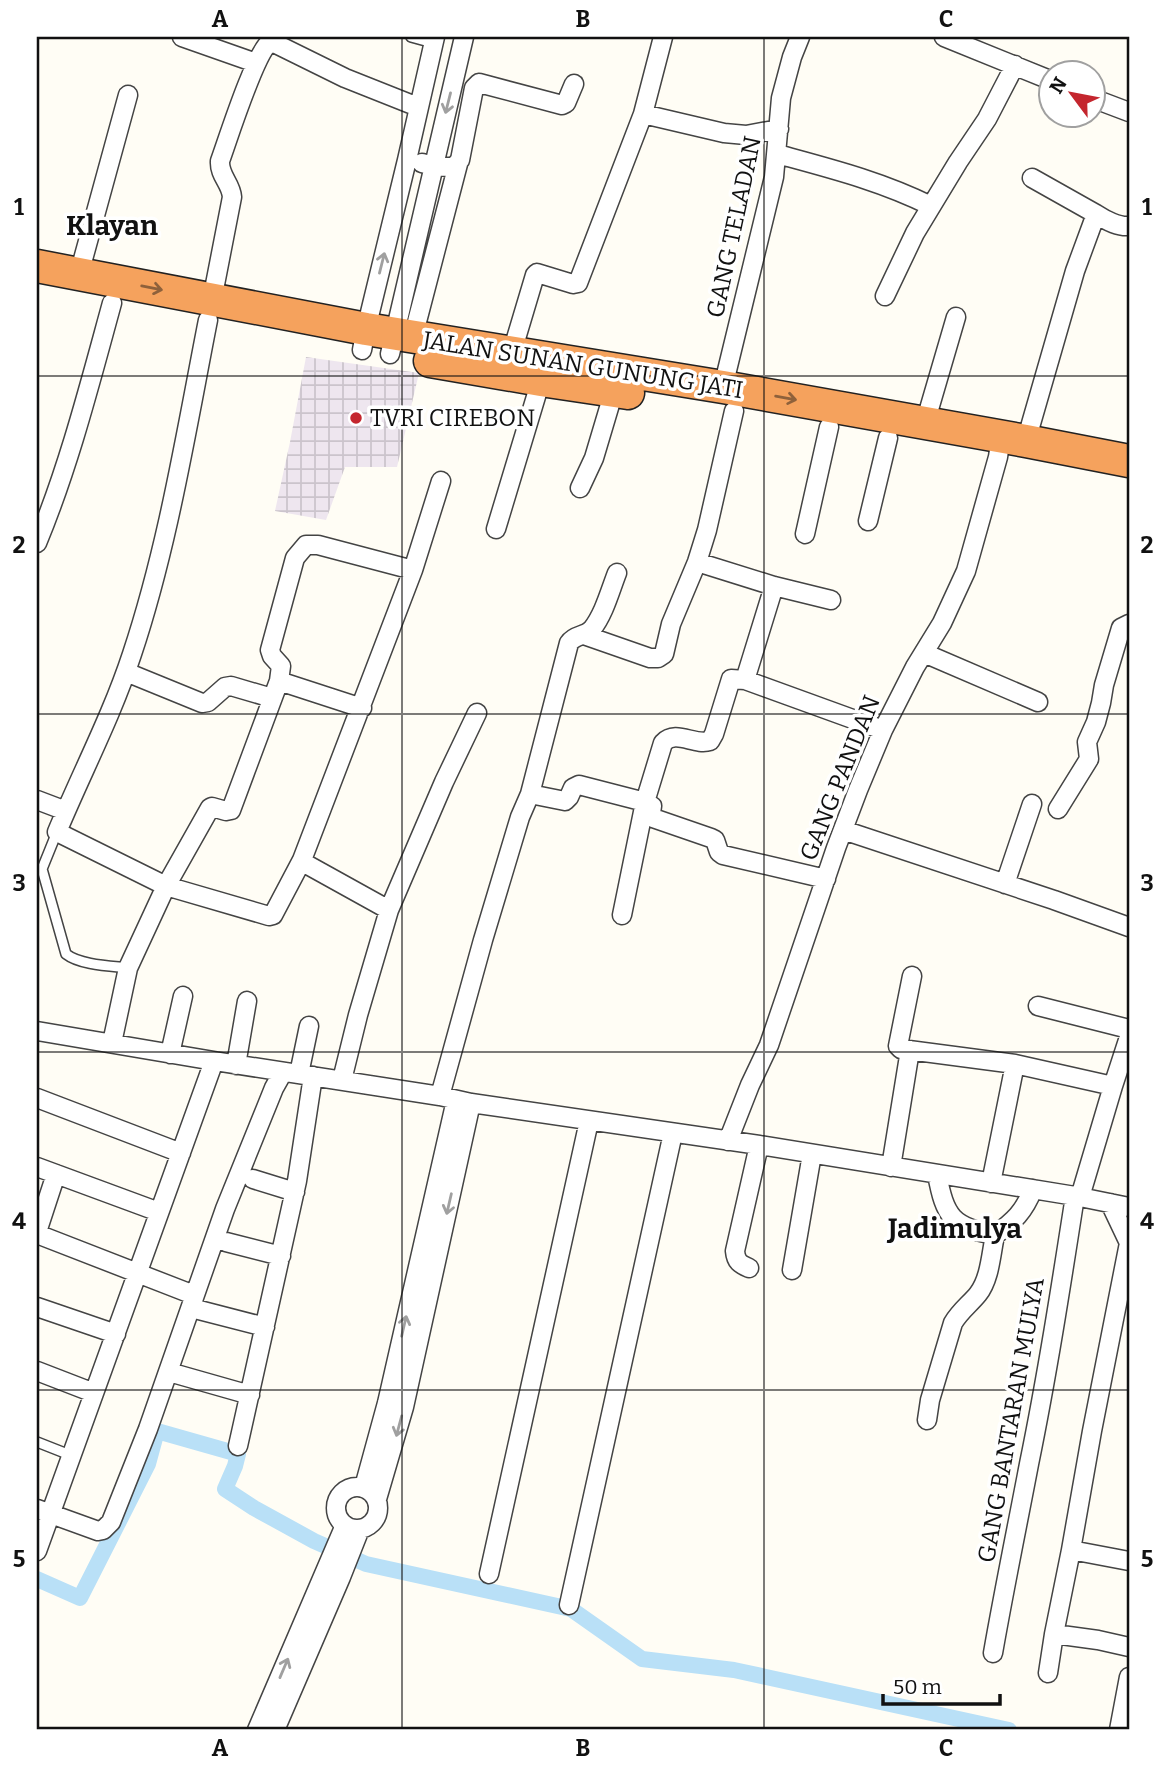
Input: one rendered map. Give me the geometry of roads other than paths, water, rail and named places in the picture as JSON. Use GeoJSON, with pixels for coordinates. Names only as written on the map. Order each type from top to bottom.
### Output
{"type":"FeatureCollection","features":[{"type":"Feature","properties":{"kind":"highway"},"geometry":{"type":"LineString","coordinates":[[37,266],[102,290]]}},
{"type":"Feature","properties":{"kind":"highway"},"geometry":{"type":"LineString","coordinates":[[37,288],[102,290],[385,341],[541,380],[614,391],[726,402],[830,428],[888,438],[1009,445],[1128,470]]}},
{"type":"Feature","properties":{"kind":"highway","name":"JALAN SUNAN GUNUNG JATI"},"geometry":{"type":"LineString","coordinates":[[385,341],[512,352],[726,402],[925,423],[1009,445]]}},
{"type":"Feature","properties":{"kind":"street"},"geometry":{"type":"LineString","coordinates":[[182,37],[256,64]]}},
{"type":"Feature","properties":{"kind":"street"},"geometry":{"type":"LineString","coordinates":[[385,341],[434,166],[464,37]]}},
{"type":"Feature","properties":{"kind":"street"},"geometry":{"type":"LineString","coordinates":[[512,352],[537,273],[573,284],[578,283],[643,114],[663,37]]}},
{"type":"Feature","properties":{"kind":"street","name":"GANG TELADAN"},"geometry":{"type":"LineString","coordinates":[[584,635],[650,657],[662,657],[666,648],[671,625],[697,562],[706,530],[726,402],[774,177],[781,98],[800,37]]}},
{"type":"Feature","properties":{"kind":"street"},"geometry":{"type":"LineString","coordinates":[[944,37],[1036,74]]}},
{"type":"Feature","properties":{"kind":"street"},"geometry":{"type":"LineString","coordinates":[[385,341],[407,160],[434,40]]}},
{"type":"Feature","properties":{"kind":"street"},"geometry":{"type":"LineString","coordinates":[[418,107],[345,78],[270,42],[266,44],[256,64],[219,161],[223,178],[232,189],[232,197],[163,547],[146,612],[126,672],[57,832],[166,886],[270,916],[276,911],[302,860],[362,708],[413,570],[441,481]]}},
{"type":"Feature","properties":{"kind":"street"},"geometry":{"type":"LineString","coordinates":[[428,64],[456,70]]}},
{"type":"Feature","properties":{"kind":"street"},"geometry":{"type":"LineString","coordinates":[[885,296],[905,253],[987,118],[1015,65]]}},
{"type":"Feature","properties":{"kind":"street"},"geometry":{"type":"LineString","coordinates":[[385,341],[460,160],[476,84],[482,82],[562,105],[565,105],[575,85]]}},
{"type":"Feature","properties":{"kind":"street"},"geometry":{"type":"LineString","coordinates":[[37,543],[65,467],[102,290],[128,95]]}},
{"type":"Feature","properties":{"kind":"street"},"geometry":{"type":"LineString","coordinates":[[1106,103],[1129,112]]}},
{"type":"Feature","properties":{"kind":"street"},"geometry":{"type":"LineString","coordinates":[[643,114],[724,133],[746,135],[779,129]]}},
{"type":"Feature","properties":{"kind":"street"},"geometry":{"type":"LineString","coordinates":[[777,154],[862,177],[932,206]]}},
{"type":"Feature","properties":{"kind":"street"},"geometry":{"type":"LineString","coordinates":[[407,160],[434,166],[454,167],[458,164]]}},
{"type":"Feature","properties":{"kind":"street"},"geometry":{"type":"LineString","coordinates":[[1032,178],[1096,214],[1119,225],[1129,226]]}},
{"type":"Feature","properties":{"kind":"street","name":"GANG PANDAN"},"geometry":{"type":"LineString","coordinates":[[728,1141],[769,1045],[843,830],[883,730],[942,623],[966,571],[1009,445],[1096,214]]}},
{"type":"Feature","properties":{"kind":"street"},"geometry":{"type":"LineString","coordinates":[[925,423],[956,317]]}},
{"type":"Feature","properties":{"kind":"street"},"geometry":{"type":"LineString","coordinates":[[496,529],[541,380]]}},
{"type":"Feature","properties":{"kind":"street"},"geometry":{"type":"LineString","coordinates":[[580,488],[594,458],[614,391]]}},
{"type":"Feature","properties":{"kind":"street"},"geometry":{"type":"LineString","coordinates":[[805,534],[830,428]]}},
{"type":"Feature","properties":{"kind":"street"},"geometry":{"type":"LineString","coordinates":[[868,521],[888,438]]}},
{"type":"Feature","properties":{"kind":"street"},"geometry":{"type":"LineString","coordinates":[[112,1043],[128,968],[166,886],[210,808],[231,810],[279,681],[281,666],[270,650],[295,558],[306,545],[318,545],[413,570]]}},
{"type":"Feature","properties":{"kind":"street"},"geometry":{"type":"LineString","coordinates":[[697,562],[831,600]]}},
{"type":"Feature","properties":{"kind":"street"},"geometry":{"type":"LineString","coordinates":[[370,1493],[404,1407],[483,940],[520,817],[530,794],[569,643],[593,627],[617,573]]}},
{"type":"Feature","properties":{"kind":"street"},"geometry":{"type":"LineString","coordinates":[[746,680],[774,586]]}},
{"type":"Feature","properties":{"kind":"street"},"geometry":{"type":"LineString","coordinates":[[1058,809],[1089,759],[1087,742],[1096,722],[1119,633],[1121,628],[1129,624]]}},
{"type":"Feature","properties":{"kind":"street"},"geometry":{"type":"LineString","coordinates":[[924,653],[1038,702]]}},
{"type":"Feature","properties":{"kind":"street"},"geometry":{"type":"LineString","coordinates":[[126,672],[202,703],[208,702],[225,687],[231,686],[272,698]]}},
{"type":"Feature","properties":{"kind":"street"},"geometry":{"type":"LineString","coordinates":[[622,915],[645,802],[663,743],[667,738],[674,737],[703,743],[710,741],[731,679],[746,680],[883,730]]}},
{"type":"Feature","properties":{"kind":"street"},"geometry":{"type":"LineString","coordinates":[[279,681],[362,708]]}},
{"type":"Feature","properties":{"kind":"street"},"geometry":{"type":"LineString","coordinates":[[342,1080],[389,910],[477,713]]}},
{"type":"Feature","properties":{"kind":"street"},"geometry":{"type":"LineString","coordinates":[[530,794],[565,801],[573,788],[579,785],[645,802],[652,806],[653,818],[715,840],[719,852],[723,855],[826,879]]}},
{"type":"Feature","properties":{"kind":"street"},"geometry":{"type":"LineString","coordinates":[[37,800],[66,811]]}},
{"type":"Feature","properties":{"kind":"street"},"geometry":{"type":"LineString","coordinates":[[1005,884],[1032,804]]}},
{"type":"Feature","properties":{"kind":"street"},"geometry":{"type":"LineString","coordinates":[[843,830],[1129,927]]}},
{"type":"Feature","properties":{"kind":"street"},"geometry":{"type":"LineString","coordinates":[[302,860],[389,910]]}},
{"type":"Feature","properties":{"kind":"street"},"geometry":{"type":"LineString","coordinates":[[912,976],[898,1046],[901,1049],[1014,1064],[1113,1086]]}},
{"type":"Feature","properties":{"kind":"street"},"geometry":{"type":"LineString","coordinates":[[170,1054],[183,996]]}},
{"type":"Feature","properties":{"kind":"street"},"geometry":{"type":"LineString","coordinates":[[236,1065],[247,1001]]}},
{"type":"Feature","properties":{"kind":"street"},"geometry":{"type":"LineString","coordinates":[[1038,1006],[1129,1029]]}},
{"type":"Feature","properties":{"kind":"street"},"geometry":{"type":"LineString","coordinates":[[238,1446],[295,1192],[298,1074],[309,1026]]}},
{"type":"Feature","properties":{"kind":"street"},"geometry":{"type":"LineString","coordinates":[[37,1031],[456,1100],[1033,1189],[1129,1207]]}},
{"type":"Feature","properties":{"kind":"street","name":"GANG BANTARAN MULYA"},"geometry":{"type":"LineString","coordinates":[[993,1653],[1078,1197],[1129,1037]]}},
{"type":"Feature","properties":{"kind":"street"},"geometry":{"type":"LineString","coordinates":[[891,1167],[910,1050]]}},
{"type":"Feature","properties":{"kind":"street"},"geometry":{"type":"LineString","coordinates":[[37,1551],[44,1512],[94,1393],[214,1061]]}},
{"type":"Feature","properties":{"kind":"street"},"geometry":{"type":"LineString","coordinates":[[991,1183],[1014,1064]]}},
{"type":"Feature","properties":{"kind":"street"},"geometry":{"type":"LineString","coordinates":[[44,1512],[98,1531],[111,1522],[197,1302],[225,1209],[274,1088],[298,1074]]}},
{"type":"Feature","properties":{"kind":"street"},"geometry":{"type":"LineString","coordinates":[[37,1098],[181,1153]]}},
{"type":"Feature","properties":{"kind":"street"},"geometry":{"type":"LineString","coordinates":[[489,1574],[589,1121]]}},
{"type":"Feature","properties":{"kind":"street"},"geometry":{"type":"LineString","coordinates":[[569,1605],[673,1133]]}},
{"type":"Feature","properties":{"kind":"street"},"geometry":{"type":"LineString","coordinates":[[749,1268],[739,1264],[735,1251],[759,1145]]}},
{"type":"Feature","properties":{"kind":"street"},"geometry":{"type":"LineString","coordinates":[[792,1270],[812,1154]]}},
{"type":"Feature","properties":{"kind":"street"},"geometry":{"type":"LineString","coordinates":[[37,1167],[159,1212]]}},
{"type":"Feature","properties":{"kind":"street"},"geometry":{"type":"LineString","coordinates":[[56,1174],[37,1233],[138,1272],[197,1302],[265,1327]]}},
{"type":"Feature","properties":{"kind":"street"},"geometry":{"type":"LineString","coordinates":[[937,1174],[946,1210],[958,1224],[995,1235]]}},
{"type":"Feature","properties":{"kind":"street"},"geometry":{"type":"LineString","coordinates":[[253,1180],[295,1192]]}},
{"type":"Feature","properties":{"kind":"street"},"geometry":{"type":"LineString","coordinates":[[927,1420],[930,1400],[953,1323],[982,1288],[995,1235],[1014,1221],[1033,1189]]}},
{"type":"Feature","properties":{"kind":"street"},"geometry":{"type":"LineString","coordinates":[[1048,1673],[1129,1243],[1110,1203]]}},
{"type":"Feature","properties":{"kind":"street"},"geometry":{"type":"LineString","coordinates":[[226,1242],[281,1256]]}},
{"type":"Feature","properties":{"kind":"street"},"geometry":{"type":"LineString","coordinates":[[37,1307],[116,1334]]}},
{"type":"Feature","properties":{"kind":"street"},"geometry":{"type":"LineString","coordinates":[[37,1371],[94,1393]]}},
{"type":"Feature","properties":{"kind":"street"},"geometry":{"type":"LineString","coordinates":[[176,1374],[250,1395]]}},
{"type":"Feature","properties":{"kind":"street"},"geometry":{"type":"LineString","coordinates":[[356,1486],[370,1493],[379,1506],[377,1514],[368,1526],[352,1527],[339,1518],[336,1510],[341,1494],[356,1486]]}},
{"type":"Feature","properties":{"kind":"street"},"geometry":{"type":"LineString","coordinates":[[275,1730],[352,1527]]}},
{"type":"Feature","properties":{"kind":"street"},"geometry":{"type":"LineString","coordinates":[[1071,1550],[1129,1561]]}},
{"type":"Feature","properties":{"kind":"street"},"geometry":{"type":"LineString","coordinates":[[257,1730],[334,1573]]}},
{"type":"Feature","properties":{"kind":"street"},"geometry":{"type":"LineString","coordinates":[[1054,1634],[1129,1647]]}},
{"type":"Feature","properties":{"kind":"street"},"geometry":{"type":"LineString","coordinates":[[1119,1730],[1129,1677]]}},
{"type":"Feature","properties":{"kind":"lane"},"geometry":{"type":"LineString","coordinates":[[411,37],[434,40]]}},
{"type":"Feature","properties":{"kind":"lane"},"geometry":{"type":"LineString","coordinates":[[57,832],[42,869],[66,954],[72,959],[85,962],[128,968]]}},
{"type":"Feature","properties":{"kind":"lane"},"geometry":{"type":"LineString","coordinates":[[37,1442],[70,1455]]}},
{"type":"Feature","properties":{"kind":"waterway"},"geometry":{"type":"LineString","coordinates":[[37,1579],[80,1598],[148,1464],[157,1431],[238,1454],[225,1489],[314,1541],[366,1564],[571,1609],[642,1659],[734,1670],[1009,1730]]}},
{"type":"Feature","properties":{"kind":"place","name":"TVRI CIREBON"},"geometry":{"type":"Point","coordinates":[356,418]}},
{"type":"Feature","properties":{"kind":"district","name":"Klayan"},"geometry":{"type":"Point","coordinates":[112,225]}},
{"type":"Feature","properties":{"kind":"district","name":"Jadimulya"},"geometry":{"type":"Point","coordinates":[955,1228]}}]}
